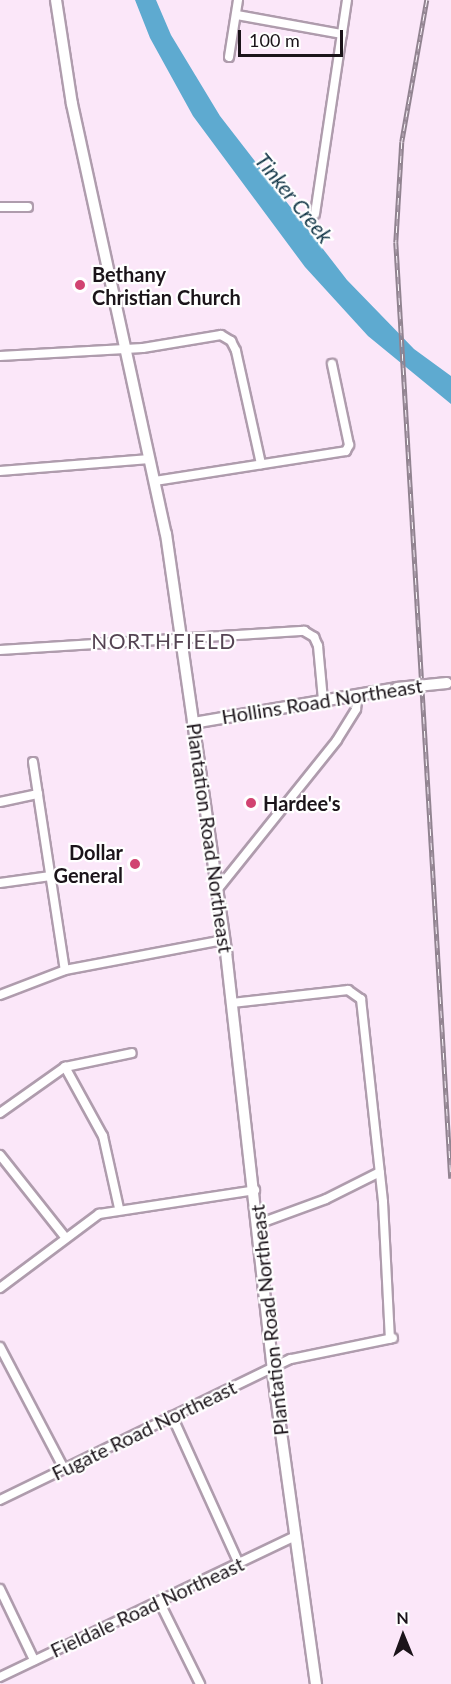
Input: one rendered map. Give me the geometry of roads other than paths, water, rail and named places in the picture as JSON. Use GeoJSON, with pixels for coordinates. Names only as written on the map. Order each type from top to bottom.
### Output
{"type":"FeatureCollection","features":[{"type":"Feature","properties":{"kind":"main road","name":"Plantation Road Northeast"},"geometry":{"type":"LineString","coordinates":[[56,0],[68,83],[155,481],[181,636],[224,939],[255,1190],[273,1367],[316,1684]]}},
{"type":"Feature","properties":{"kind":"main road","name":"Hollins Road Northeast"},"geometry":{"type":"LineString","coordinates":[[193,723],[358,694],[449,683]]}},
{"type":"Feature","properties":{"kind":"street"},"geometry":{"type":"LineString","coordinates":[[229,57],[238,0]]}},
{"type":"Feature","properties":{"kind":"street"},"geometry":{"type":"LineString","coordinates":[[315,214],[347,0]]}},
{"type":"Feature","properties":{"kind":"street"},"geometry":{"type":"LineString","coordinates":[[237,15],[342,34]]}},
{"type":"Feature","properties":{"kind":"street"},"geometry":{"type":"LineString","coordinates":[[0,207],[28,207]]}},
{"type":"Feature","properties":{"kind":"street"},"geometry":{"type":"LineString","coordinates":[[0,356],[125,349],[210,334],[231,341],[261,464]]}},
{"type":"Feature","properties":{"kind":"street"},"geometry":{"type":"LineString","coordinates":[[155,481],[341,454],[348,447],[332,364]]}},
{"type":"Feature","properties":{"kind":"street"},"geometry":{"type":"LineString","coordinates":[[0,471],[150,459]]}},
{"type":"Feature","properties":{"kind":"street"},"geometry":{"type":"LineString","coordinates":[[0,650],[181,636],[309,633],[318,646],[323,700]]}},
{"type":"Feature","properties":{"kind":"street"},"geometry":{"type":"LineString","coordinates":[[217,890],[337,740],[356,709],[358,694]]}},
{"type":"Feature","properties":{"kind":"street"},"geometry":{"type":"LineString","coordinates":[[33,762],[65,970]]}},
{"type":"Feature","properties":{"kind":"street"},"geometry":{"type":"LineString","coordinates":[[0,802],[38,794]]}},
{"type":"Feature","properties":{"kind":"street"},"geometry":{"type":"LineString","coordinates":[[0,883],[51,876]]}},
{"type":"Feature","properties":{"kind":"street"},"geometry":{"type":"LineString","coordinates":[[0,995],[65,970],[224,939]]}},
{"type":"Feature","properties":{"kind":"street"},"geometry":{"type":"LineString","coordinates":[[232,1003],[354,992],[362,1003],[380,1172],[326,1199],[258,1224]]}},
{"type":"Feature","properties":{"kind":"street"},"geometry":{"type":"LineString","coordinates":[[0,1113],[65,1068],[132,1053]]}},
{"type":"Feature","properties":{"kind":"street"},"geometry":{"type":"LineString","coordinates":[[65,1068],[103,1136],[119,1208]]}},
{"type":"Feature","properties":{"kind":"street"},"geometry":{"type":"LineString","coordinates":[[0,1155],[65,1237]]}},
{"type":"Feature","properties":{"kind":"street","name":"Fugate Road Northeast"},"geometry":{"type":"LineString","coordinates":[[0,1500],[273,1367],[309,1353],[392,1338],[380,1172]]}},
{"type":"Feature","properties":{"kind":"street"},"geometry":{"type":"LineString","coordinates":[[0,1288],[65,1237],[99,1214],[119,1208],[255,1190]]}},
{"type":"Feature","properties":{"kind":"street"},"geometry":{"type":"LineString","coordinates":[[0,1347],[64,1469]]}},
{"type":"Feature","properties":{"kind":"street"},"geometry":{"type":"LineString","coordinates":[[172,1416],[239,1564]]}},
{"type":"Feature","properties":{"kind":"street","name":"Fieldale Road Northeast"},"geometry":{"type":"LineString","coordinates":[[0,1677],[295,1536]]}},
{"type":"Feature","properties":{"kind":"street"},"geometry":{"type":"LineString","coordinates":[[0,1589],[34,1660]]}},
{"type":"Feature","properties":{"kind":"street"},"geometry":{"type":"LineString","coordinates":[[159,1601],[200,1684]]}},
{"type":"Feature","properties":{"kind":"water"},"geometry":{"type":"Polygon","coordinates":[[[135,0],[156,0],[171,35],[220,116],[347,280],[414,349],[451,376],[451,404],[368,336],[305,267],[193,116],[150,38],[135,0]]]}},
{"type":"Feature","properties":{"kind":"railway"},"geometry":{"type":"LineString","coordinates":[[427,0],[402,142],[396,242],[451,1178]]}},
{"type":"Feature","properties":{"kind":"place","name":"Bethany Christian Church"},"geometry":{"type":"Point","coordinates":[80,285]}},
{"type":"Feature","properties":{"kind":"place","name":"Hardee's"},"geometry":{"type":"Point","coordinates":[251,803]}},
{"type":"Feature","properties":{"kind":"place","name":"Dollar General"},"geometry":{"type":"Point","coordinates":[135,864]}},
{"type":"Feature","properties":{"kind":"district","name":"NORTHFIELD"},"geometry":{"type":"Point","coordinates":[164,641]}},
{"type":"Feature","properties":{"kind":"water label","name":"Tinker Creek"},"geometry":{"type":"Point","coordinates":[294,198]}}]}
